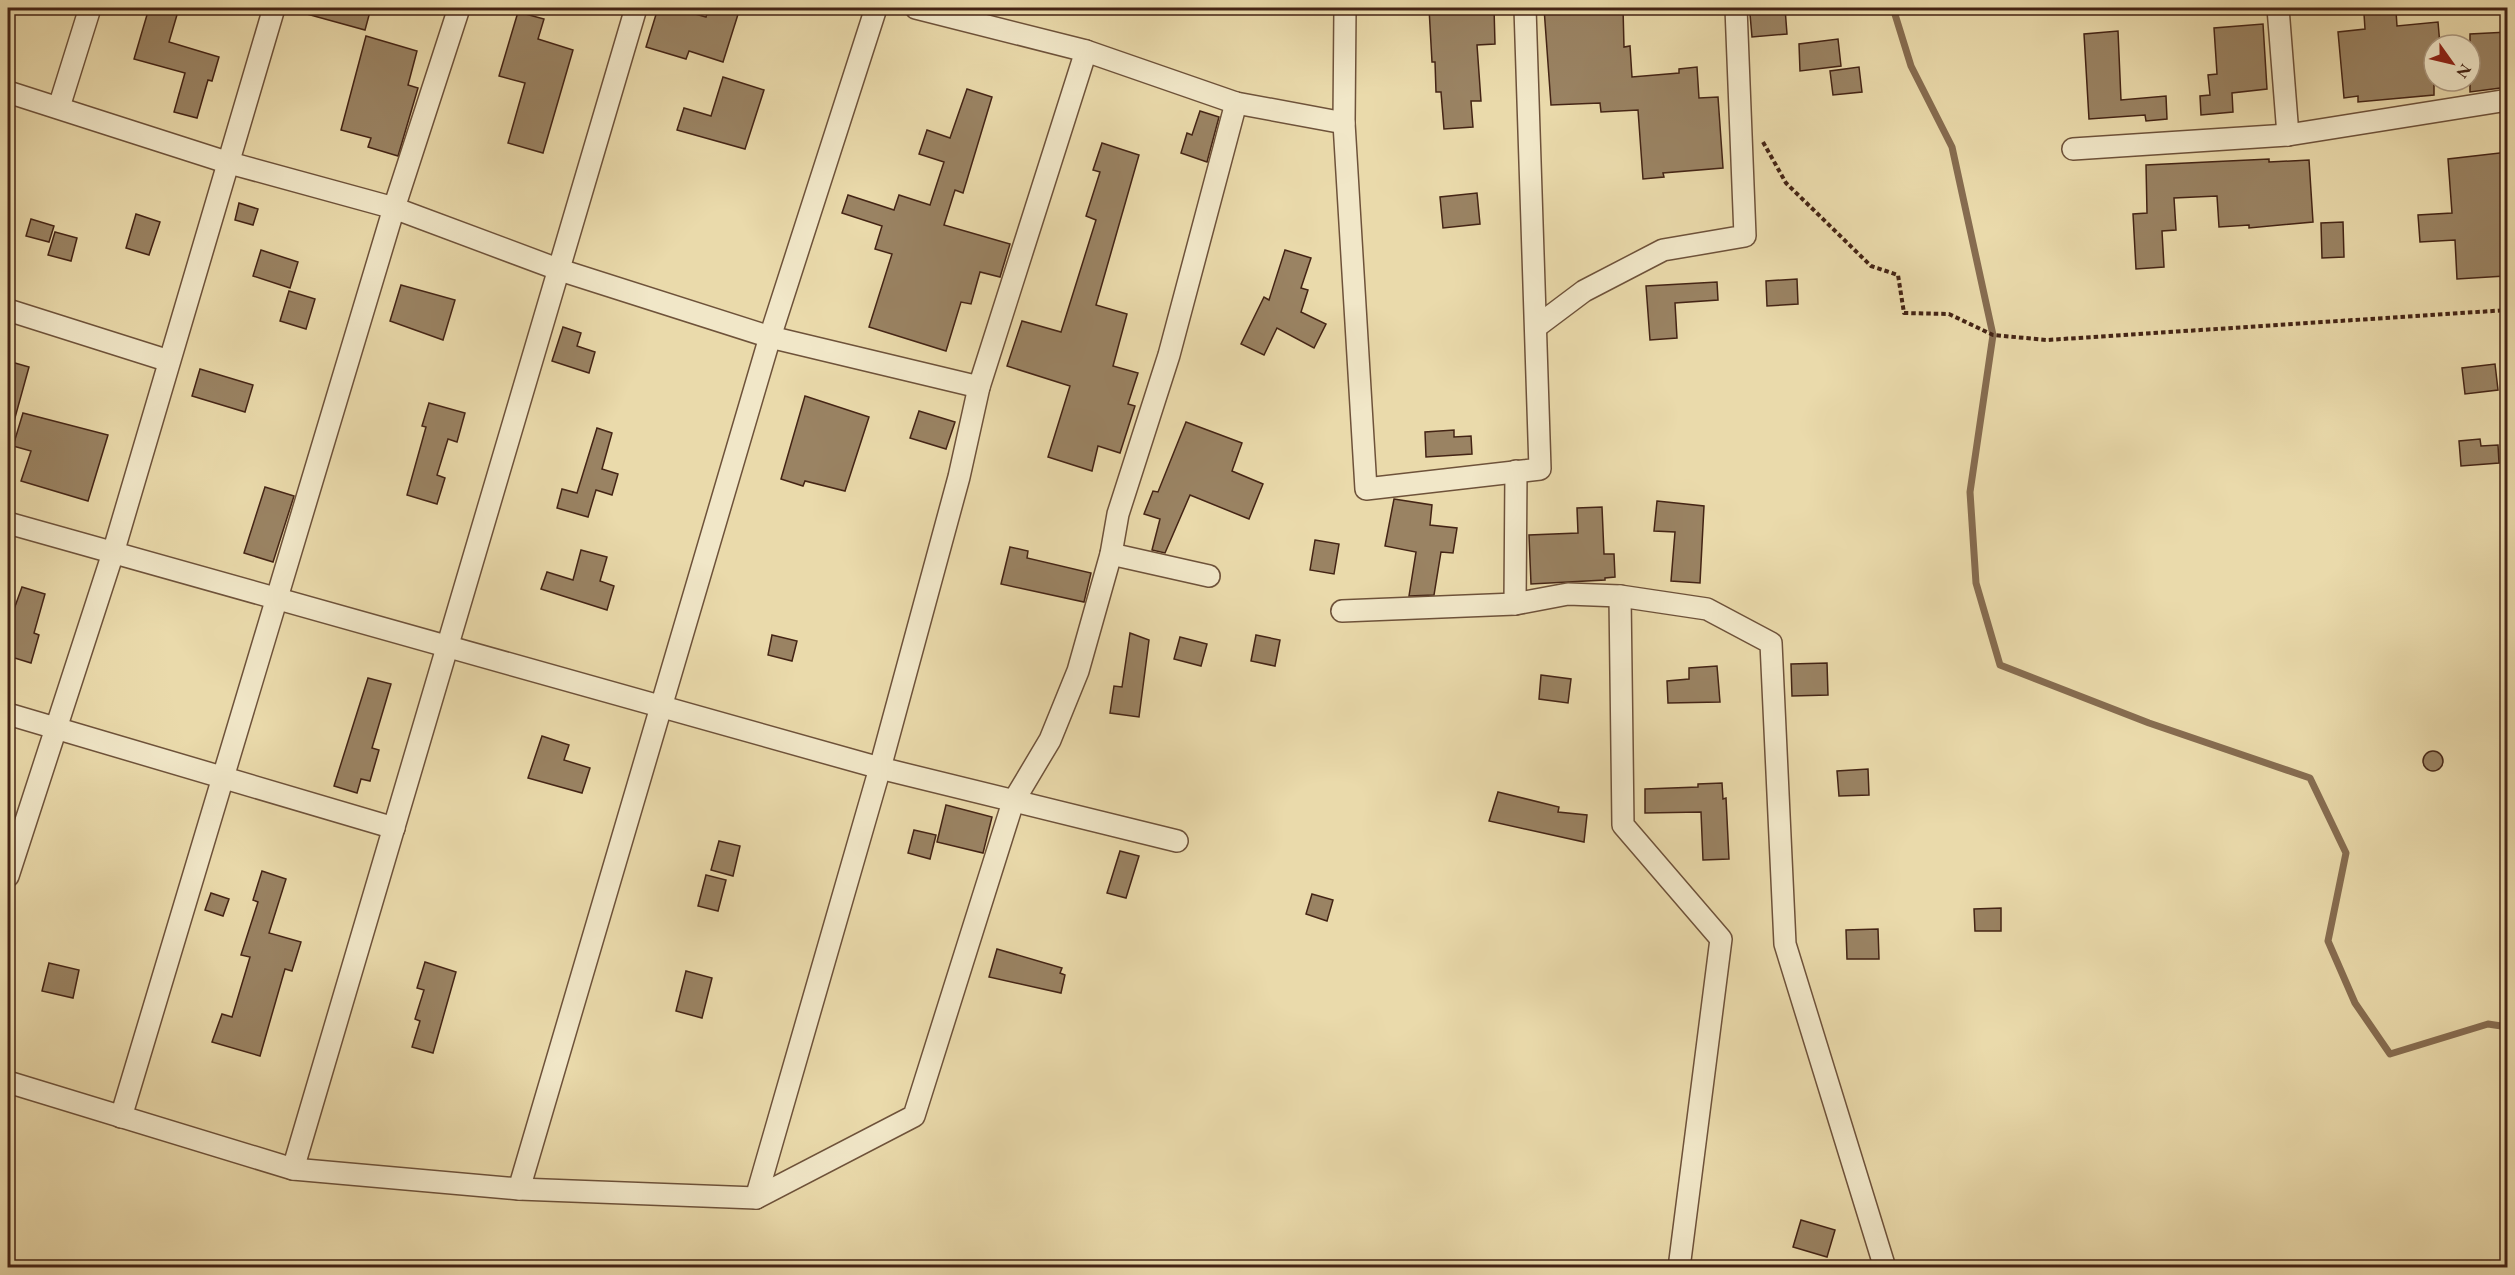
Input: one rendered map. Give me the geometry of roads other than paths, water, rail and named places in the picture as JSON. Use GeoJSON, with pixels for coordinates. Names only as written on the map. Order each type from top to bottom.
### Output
{"type":"FeatureCollection","features":[{"type":"Feature","properties":{"kind":"street"},"geometry":{"type":"LineString","coordinates":[[59,107],[90,8]]}},
{"type":"Feature","properties":{"kind":"street"},"geometry":{"type":"LineString","coordinates":[[8,876],[112,553],[226,162],[274,8]]}},
{"type":"Feature","properties":{"kind":"street"},"geometry":{"type":"LineString","coordinates":[[121,1117],[225,777],[394,208],[459,8]]}},
{"type":"Feature","properties":{"kind":"street"},"geometry":{"type":"LineString","coordinates":[[292,1169],[636,8]]}},
{"type":"Feature","properties":{"kind":"street"},"geometry":{"type":"LineString","coordinates":[[519,1189],[770,337],[876,8]]}},
{"type":"Feature","properties":{"kind":"street"},"geometry":{"type":"LineString","coordinates":[[916,8],[1086,51],[1236,103],[1344,123]]}},
{"type":"Feature","properties":{"kind":"street"},"geometry":{"type":"LineString","coordinates":[[1345,8],[1344,123],[1366,489],[1540,469],[1525,8]]}},
{"type":"Feature","properties":{"kind":"street"},"geometry":{"type":"LineString","coordinates":[[1536,327],[1584,291],[1663,250],[1745,236],[1736,8]]}},
{"type":"Feature","properties":{"kind":"street"},"geometry":{"type":"LineString","coordinates":[[2278,8],[2288,135]]}},
{"type":"Feature","properties":{"kind":"street"},"geometry":{"type":"LineString","coordinates":[[756,1198],[880,768],[959,477],[979,387],[1086,51]]}},
{"type":"Feature","properties":{"kind":"street"},"geometry":{"type":"LineString","coordinates":[[8,92],[226,162],[394,208],[560,270],[770,337],[979,387]]}},
{"type":"Feature","properties":{"kind":"street"},"geometry":{"type":"LineString","coordinates":[[2073,149],[2288,135],[2508,100]]}},
{"type":"Feature","properties":{"kind":"street"},"geometry":{"type":"LineString","coordinates":[[8,1082],[292,1169],[519,1189],[756,1198],[914,1116],[1013,802],[1050,740],[1078,671],[1111,554],[1118,514],[1169,355],[1236,103]]}},
{"type":"Feature","properties":{"kind":"street"},"geometry":{"type":"LineString","coordinates":[[8,310],[169,361]]}},
{"type":"Feature","properties":{"kind":"street"},"geometry":{"type":"LineString","coordinates":[[1515,604],[1516,471]]}},
{"type":"Feature","properties":{"kind":"street"},"geometry":{"type":"LineString","coordinates":[[8,523],[880,768],[1177,841]]}},
{"type":"Feature","properties":{"kind":"street"},"geometry":{"type":"LineString","coordinates":[[1111,554],[1209,576]]}},
{"type":"Feature","properties":{"kind":"street"},"geometry":{"type":"LineString","coordinates":[[1342,611],[1515,604],[1568,594],[1620,596],[1707,609],[1771,643],[1785,944],[1885,1268]]}},
{"type":"Feature","properties":{"kind":"street"},"geometry":{"type":"LineString","coordinates":[[1620,596],[1623,825],[1721,939],[1679,1268]]}},
{"type":"Feature","properties":{"kind":"street"},"geometry":{"type":"LineString","coordinates":[[8,714],[394,828]]}},
{"type":"Feature","properties":{"kind":"waterway"},"geometry":{"type":"LineString","coordinates":[[1893,8],[1911,66],[1952,147],[1993,335],[1970,492],[1976,583],[2000,665],[2149,723],[2310,778],[2346,853],[2328,941],[2355,1003],[2390,1054],[2488,1024],[2508,1027]]}}]}
